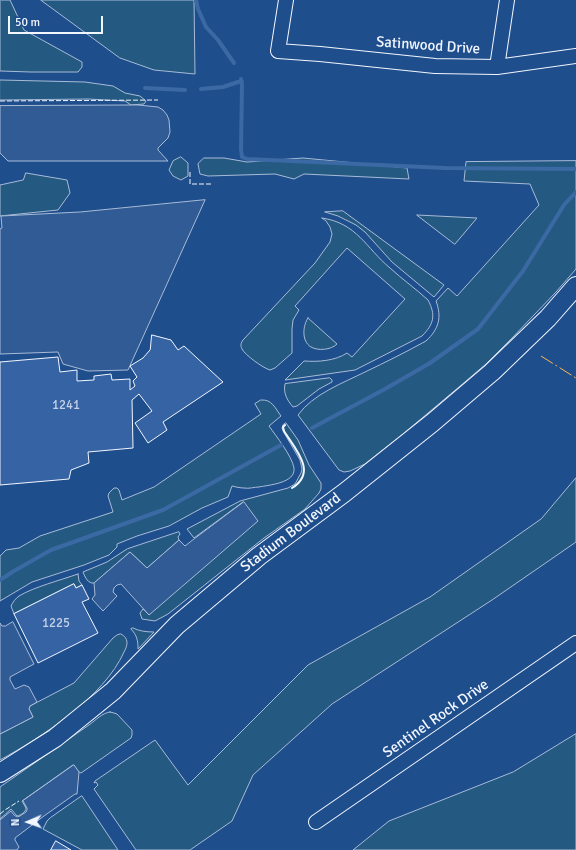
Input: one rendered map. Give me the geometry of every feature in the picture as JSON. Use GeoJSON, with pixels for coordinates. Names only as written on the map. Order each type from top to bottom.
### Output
{"type":"FeatureCollection","features":[{"type":"Feature","properties":{"kind":"main road","name":"Stadium Boulevard"},"geometry":{"type":"LineString","coordinates":[[0,773],[55,738],[113,691],[177,625],[259,556],[344,493],[432,423],[492,372],[548,318],[576,286]]}},
{"type":"Feature","properties":{"kind":"street","name":"Satinwood Drive"},"geometry":{"type":"LineString","coordinates":[[286,0],[278,51],[435,66],[497,67],[576,56]]}},
{"type":"Feature","properties":{"kind":"street"},"geometry":{"type":"LineString","coordinates":[[497,67],[507,0]]}},
{"type":"Feature","properties":{"kind":"street","name":"Sentinel Rock Drive"},"geometry":{"type":"LineString","coordinates":[[316,822],[576,643]]}},
{"type":"Feature","properties":{"kind":"shaded area"},"geometry":{"type":"Polygon","coordinates":[[[1,0],[10,0],[24,30],[82,62],[82,67],[78,72],[0,71],[1,0]]]}},
{"type":"Feature","properties":{"kind":"shaded area"},"geometry":{"type":"Polygon","coordinates":[[[41,0],[194,0],[195,74],[154,70],[120,58],[41,0]]]}},
{"type":"Feature","properties":{"kind":"shaded area"},"geometry":{"type":"Polygon","coordinates":[[[0,80],[85,82],[113,86],[125,93],[140,96],[146,101],[144,104],[131,105],[125,101],[88,99],[0,100],[0,80]]]}},
{"type":"Feature","properties":{"kind":"shaded area"},"geometry":{"type":"Polygon","coordinates":[[[138,105],[158,107],[167,115],[170,132],[168,138],[158,148],[158,150],[168,161],[8,161],[0,153],[0,106],[138,105]]]}},
{"type":"Feature","properties":{"kind":"shaded area"},"geometry":{"type":"Polygon","coordinates":[[[181,157],[188,163],[188,176],[181,180],[173,176],[169,170],[173,161],[181,157]]]}},
{"type":"Feature","properties":{"kind":"shaded area"},"geometry":{"type":"Polygon","coordinates":[[[204,158],[224,158],[247,162],[303,158],[407,168],[409,179],[304,174],[294,179],[275,174],[208,176],[200,174],[198,164],[204,158]]]}},
{"type":"Feature","properties":{"kind":"shaded area"},"geometry":{"type":"Polygon","coordinates":[[[576,161],[576,269],[512,338],[486,364],[459,387],[365,464],[350,471],[344,472],[339,470],[298,415],[320,395],[426,341],[434,332],[439,318],[436,301],[448,288],[457,296],[539,205],[530,184],[464,181],[466,162],[576,161]]]}},
{"type":"Feature","properties":{"kind":"shaded area"},"geometry":{"type":"Polygon","coordinates":[[[26,173],[67,180],[70,193],[58,210],[0,216],[0,185],[23,180],[26,173]]]}},
{"type":"Feature","properties":{"kind":"shaded area"},"geometry":{"type":"Polygon","coordinates":[[[205,200],[128,370],[88,371],[63,364],[58,352],[0,354],[1,216],[80,212],[205,200]]]}},
{"type":"Feature","properties":{"kind":"shaded area"},"geometry":{"type":"Polygon","coordinates":[[[343,211],[444,285],[434,297],[392,262],[365,232],[356,225],[338,216],[325,212],[343,211]]]}},
{"type":"Feature","properties":{"kind":"shaded area"},"geometry":{"type":"Polygon","coordinates":[[[417,215],[477,218],[455,244],[417,215]]]}},
{"type":"Feature","properties":{"kind":"shaded area"},"geometry":{"type":"Polygon","coordinates":[[[322,218],[344,225],[360,237],[382,260],[428,300],[431,305],[433,315],[429,327],[422,336],[355,370],[285,380],[304,361],[337,358],[347,353],[352,357],[405,299],[347,248],[295,306],[299,310],[293,320],[292,353],[275,368],[270,370],[247,355],[241,346],[243,340],[315,263],[330,242],[332,234],[330,227],[322,218]]]}},
{"type":"Feature","properties":{"kind":"shaded area"},"geometry":{"type":"Polygon","coordinates":[[[308,318],[337,344],[328,349],[311,347],[304,337],[304,329],[308,318]]]}},
{"type":"Feature","properties":{"kind":"shaded area"},"geometry":{"type":"Polygon","coordinates":[[[330,378],[332,382],[319,389],[297,406],[293,407],[286,396],[285,384],[330,378]]]}},
{"type":"Feature","properties":{"kind":"shaded area"},"geometry":{"type":"Polygon","coordinates":[[[261,400],[271,403],[281,416],[269,426],[293,463],[294,468],[291,477],[275,484],[259,487],[240,488],[232,486],[228,497],[202,508],[169,526],[117,544],[117,547],[109,555],[32,582],[0,601],[0,556],[6,550],[19,548],[40,536],[113,512],[108,496],[114,488],[119,490],[122,500],[154,487],[261,414],[255,404],[261,400]]]}},
{"type":"Feature","properties":{"kind":"shaded area"},"geometry":{"type":"Polygon","coordinates":[[[286,423],[298,440],[309,465],[321,483],[319,493],[305,509],[264,538],[168,614],[155,621],[142,619],[140,613],[143,609],[149,615],[243,502],[194,538],[187,529],[240,501],[288,488],[295,484],[302,469],[300,460],[283,431],[283,425],[286,423]]]}},
{"type":"Feature","properties":{"kind":"shaded area"},"geometry":{"type":"Polygon","coordinates":[[[576,478],[576,542],[492,600],[332,704],[253,775],[232,821],[190,850],[136,850],[94,789],[98,785],[96,782],[94,783],[95,781],[155,740],[188,785],[308,665],[430,597],[541,519],[576,478]]]}},
{"type":"Feature","properties":{"kind":"shaded area"},"geometry":{"type":"Polygon","coordinates":[[[244,502],[258,521],[149,615],[121,584],[114,588],[113,592],[117,596],[103,611],[92,599],[95,595],[94,583],[130,552],[147,568],[179,540],[185,546],[244,502]]]}},
{"type":"Feature","properties":{"kind":"shaded area"},"geometry":{"type":"Polygon","coordinates":[[[179,532],[179,540],[147,568],[130,552],[94,583],[88,581],[83,572],[107,562],[127,549],[179,532]]]}},
{"type":"Feature","properties":{"kind":"shaded area"},"geometry":{"type":"Polygon","coordinates":[[[78,574],[79,581],[82,585],[76,588],[74,584],[14,614],[11,606],[19,596],[78,574]]]}},
{"type":"Feature","properties":{"kind":"shaded area"},"geometry":{"type":"Polygon","coordinates":[[[13,622],[34,664],[10,677],[10,680],[15,689],[24,685],[29,687],[37,702],[30,706],[29,709],[33,717],[0,734],[0,623],[2,626],[5,626],[13,622]]]}},
{"type":"Feature","properties":{"kind":"shaded area"},"geometry":{"type":"Polygon","coordinates":[[[133,628],[154,632],[138,649],[137,638],[131,629],[133,628]]]}},
{"type":"Feature","properties":{"kind":"shaded area"},"geometry":{"type":"Polygon","coordinates":[[[121,634],[127,640],[126,647],[115,669],[102,685],[87,700],[52,728],[17,751],[0,760],[0,734],[33,717],[29,709],[30,706],[74,683],[113,638],[121,634]]]}},
{"type":"Feature","properties":{"kind":"shaded area"},"geometry":{"type":"Polygon","coordinates":[[[110,712],[117,714],[132,730],[131,738],[81,773],[73,765],[22,801],[26,808],[23,813],[17,816],[11,809],[0,819],[0,787],[102,715],[110,712]]]}},
{"type":"Feature","properties":{"kind":"shaded area"},"geometry":{"type":"Polygon","coordinates":[[[576,734],[576,850],[353,850],[389,821],[513,772],[576,734]]]}},
{"type":"Feature","properties":{"kind":"shaded area"},"geometry":{"type":"Polygon","coordinates":[[[74,765],[79,772],[77,794],[15,838],[19,847],[17,850],[0,850],[0,820],[11,811],[17,817],[26,812],[27,808],[23,801],[74,765]]]}},
{"type":"Feature","properties":{"kind":"shaded area"},"geometry":{"type":"Polygon","coordinates":[[[82,796],[118,850],[82,850],[43,829],[50,818],[82,796]]]}},
{"type":"Feature","properties":{"kind":"building"},"geometry":{"type":"Polygon","coordinates":[[[152,335],[171,340],[178,350],[184,346],[223,382],[163,422],[167,430],[148,443],[135,423],[152,411],[139,394],[132,400],[133,448],[88,452],[89,463],[71,470],[69,479],[0,485],[0,362],[58,357],[60,372],[77,370],[77,381],[94,380],[94,376],[111,374],[112,380],[130,379],[130,390],[135,386],[133,381],[137,377],[130,366],[143,358],[150,350],[152,335]]]}},
{"type":"Feature","properties":{"kind":"building"},"geometry":{"type":"Polygon","coordinates":[[[74,584],[76,588],[82,585],[89,599],[82,602],[98,633],[38,663],[14,614],[74,584]]]}},
{"type":"Feature","properties":{"kind":"building"},"geometry":{"type":"Polygon","coordinates":[[[56,841],[71,850],[51,850],[56,841]]]}},
{"type":"Feature","properties":{"kind":"waterway"},"geometry":{"type":"LineString","coordinates":[[196,0],[198,9],[206,27],[218,40],[234,63]]}},
{"type":"Feature","properties":{"kind":"waterway"},"geometry":{"type":"LineString","coordinates":[[241,79],[241,149],[242,157],[247,159],[445,168],[576,169]]}},
{"type":"Feature","properties":{"kind":"waterway"},"geometry":{"type":"LineString","coordinates":[[201,89],[223,87],[242,82]]}},
{"type":"Feature","properties":{"kind":"waterway"},"geometry":{"type":"LineString","coordinates":[[145,88],[185,90]]}},
{"type":"Feature","properties":{"kind":"waterway"},"geometry":{"type":"LineString","coordinates":[[312,428],[430,363],[478,329],[523,271],[564,205],[576,192]]}},
{"type":"Feature","properties":{"kind":"waterway"},"geometry":{"type":"LineString","coordinates":[[0,580],[51,550],[163,510],[281,445]]}},
{"type":"Feature","properties":{"kind":"fence"},"geometry":{"type":"LineString","coordinates":[[0,101],[158,100]]}},
{"type":"Feature","properties":{"kind":"fence"},"geometry":{"type":"LineString","coordinates":[[190,172],[190,184],[212,184]]}},
{"type":"Feature","properties":{"kind":"fence"},"geometry":{"type":"LineString","coordinates":[[0,814],[19,801]]}},
{"type":"Feature","properties":{"kind":"wall"},"geometry":{"type":"LineString","coordinates":[[285,425],[283,427],[284,431],[302,460],[304,468],[300,482],[292,488]]}},
{"type":"Feature","properties":{"kind":"power"},"geometry":{"type":"LineString","coordinates":[[541,356],[576,378]]}}]}
